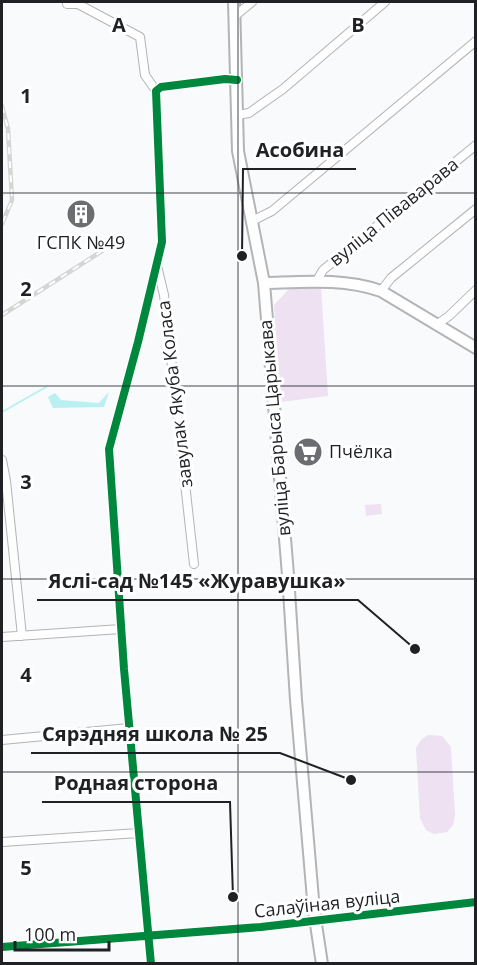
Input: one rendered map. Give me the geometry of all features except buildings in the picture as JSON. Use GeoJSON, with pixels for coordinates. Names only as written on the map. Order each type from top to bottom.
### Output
{"type":"FeatureCollection","features":[{"type":"Feature","properties":{"kind":"main road","name":"вуліца Барыса Царыкава"},"geometry":{"type":"LineString","coordinates":[[234,2],[238,152],[264,283],[296,702],[316,921],[322,963]]}},
{"type":"Feature","properties":{"kind":"main road"},"geometry":{"type":"LineString","coordinates":[[264,283],[357,284],[381,291],[476,348]]}},
{"type":"Feature","properties":{"kind":"street"},"geometry":{"type":"LineString","coordinates":[[235,16],[252,2]]}},
{"type":"Feature","properties":{"kind":"street"},"geometry":{"type":"LineString","coordinates":[[238,115],[249,113],[283,89],[385,2]]}},
{"type":"Feature","properties":{"kind":"street"},"geometry":{"type":"LineString","coordinates":[[67,4],[78,4],[140,37],[145,75],[156,91],[161,87],[225,79],[237,80]]}},
{"type":"Feature","properties":{"kind":"street"},"geometry":{"type":"LineString","coordinates":[[252,221],[272,212],[476,41]]}},
{"type":"Feature","properties":{"kind":"street","name":"завулак Якуба Коласа"},"geometry":{"type":"LineString","coordinates":[[156,91],[162,242],[157,264],[165,306],[194,564]]}},
{"type":"Feature","properties":{"kind":"street","name":"вуліца Піваварава"},"geometry":{"type":"LineString","coordinates":[[316,282],[323,270],[476,145]]}},
{"type":"Feature","properties":{"kind":"street"},"geometry":{"type":"LineString","coordinates":[[381,291],[392,278],[476,209]]}},
{"type":"Feature","properties":{"kind":"street"},"geometry":{"type":"LineString","coordinates":[[151,963],[129,728],[109,449],[157,264]]}},
{"type":"Feature","properties":{"kind":"street"},"geometry":{"type":"LineString","coordinates":[[436,325],[476,290]]}},
{"type":"Feature","properties":{"kind":"street"},"geometry":{"type":"LineString","coordinates":[[2,460],[22,636]]}},
{"type":"Feature","properties":{"kind":"street"},"geometry":{"type":"LineString","coordinates":[[2,637],[121,629]]}},
{"type":"Feature","properties":{"kind":"street"},"geometry":{"type":"LineString","coordinates":[[2,740],[129,728]]}},
{"type":"Feature","properties":{"kind":"street"},"geometry":{"type":"LineString","coordinates":[[2,842],[139,833]]}},
{"type":"Feature","properties":{"kind":"street","name":"Салаўіная вуліца"},"geometry":{"type":"LineString","coordinates":[[2,947],[149,937],[316,921],[476,902]]}},
{"type":"Feature","properties":{"kind":"shaded area"},"geometry":{"type":"Polygon","coordinates":[[[321,288],[328,396],[281,402],[274,305],[289,289],[321,288]]]}},
{"type":"Feature","properties":{"kind":"shaded area"},"geometry":{"type":"Polygon","coordinates":[[[381,504],[382,514],[366,516],[365,505],[381,504]]]}},
{"type":"Feature","properties":{"kind":"shaded area"},"geometry":{"type":"Polygon","coordinates":[[[428,735],[442,736],[451,747],[455,816],[453,825],[447,832],[434,834],[426,830],[420,818],[416,748],[428,735]]]}},
{"type":"Feature","properties":{"kind":"water"},"geometry":{"type":"Polygon","coordinates":[[[109,392],[104,407],[53,408],[48,397],[55,393],[61,400],[99,403],[109,392]]]}},
{"type":"Feature","properties":{"kind":"waterway"},"geometry":{"type":"LineString","coordinates":[[2,412],[46,387]]}},
{"type":"Feature","properties":{"kind":"railway"},"geometry":{"type":"LineString","coordinates":[[2,106],[8,129],[12,200],[2,224]]}},
{"type":"Feature","properties":{"kind":"railway"},"geometry":{"type":"LineString","coordinates":[[2,315],[102,251]]}},
{"type":"Feature","properties":{"kind":"cycle path"},"geometry":{"type":"LineString","coordinates":[[151,964],[124,669],[109,449],[162,242],[156,91],[161,87],[225,79],[237,80]]}},
{"type":"Feature","properties":{"kind":"cycle path"},"geometry":{"type":"LineString","coordinates":[[2,947],[261,927],[476,902]]}},
{"type":"Feature","properties":{"kind":"place","name":"ГСПК №49"},"geometry":{"type":"Point","coordinates":[81,214]}},
{"type":"Feature","properties":{"kind":"place","name":"Асобина"},"geometry":{"type":"Point","coordinates":[242,256]}},
{"type":"Feature","properties":{"kind":"place","name":"Пчёлка"},"geometry":{"type":"Point","coordinates":[308,452]}},
{"type":"Feature","properties":{"kind":"place","name":"Яслі-сад №145 «Журавушка»"},"geometry":{"type":"Point","coordinates":[415,649]}},
{"type":"Feature","properties":{"kind":"place","name":"Сярэдняя школа № 25"},"geometry":{"type":"Point","coordinates":[351,780]}},
{"type":"Feature","properties":{"kind":"place","name":"Родная сторона"},"geometry":{"type":"Point","coordinates":[233,897]}}]}
